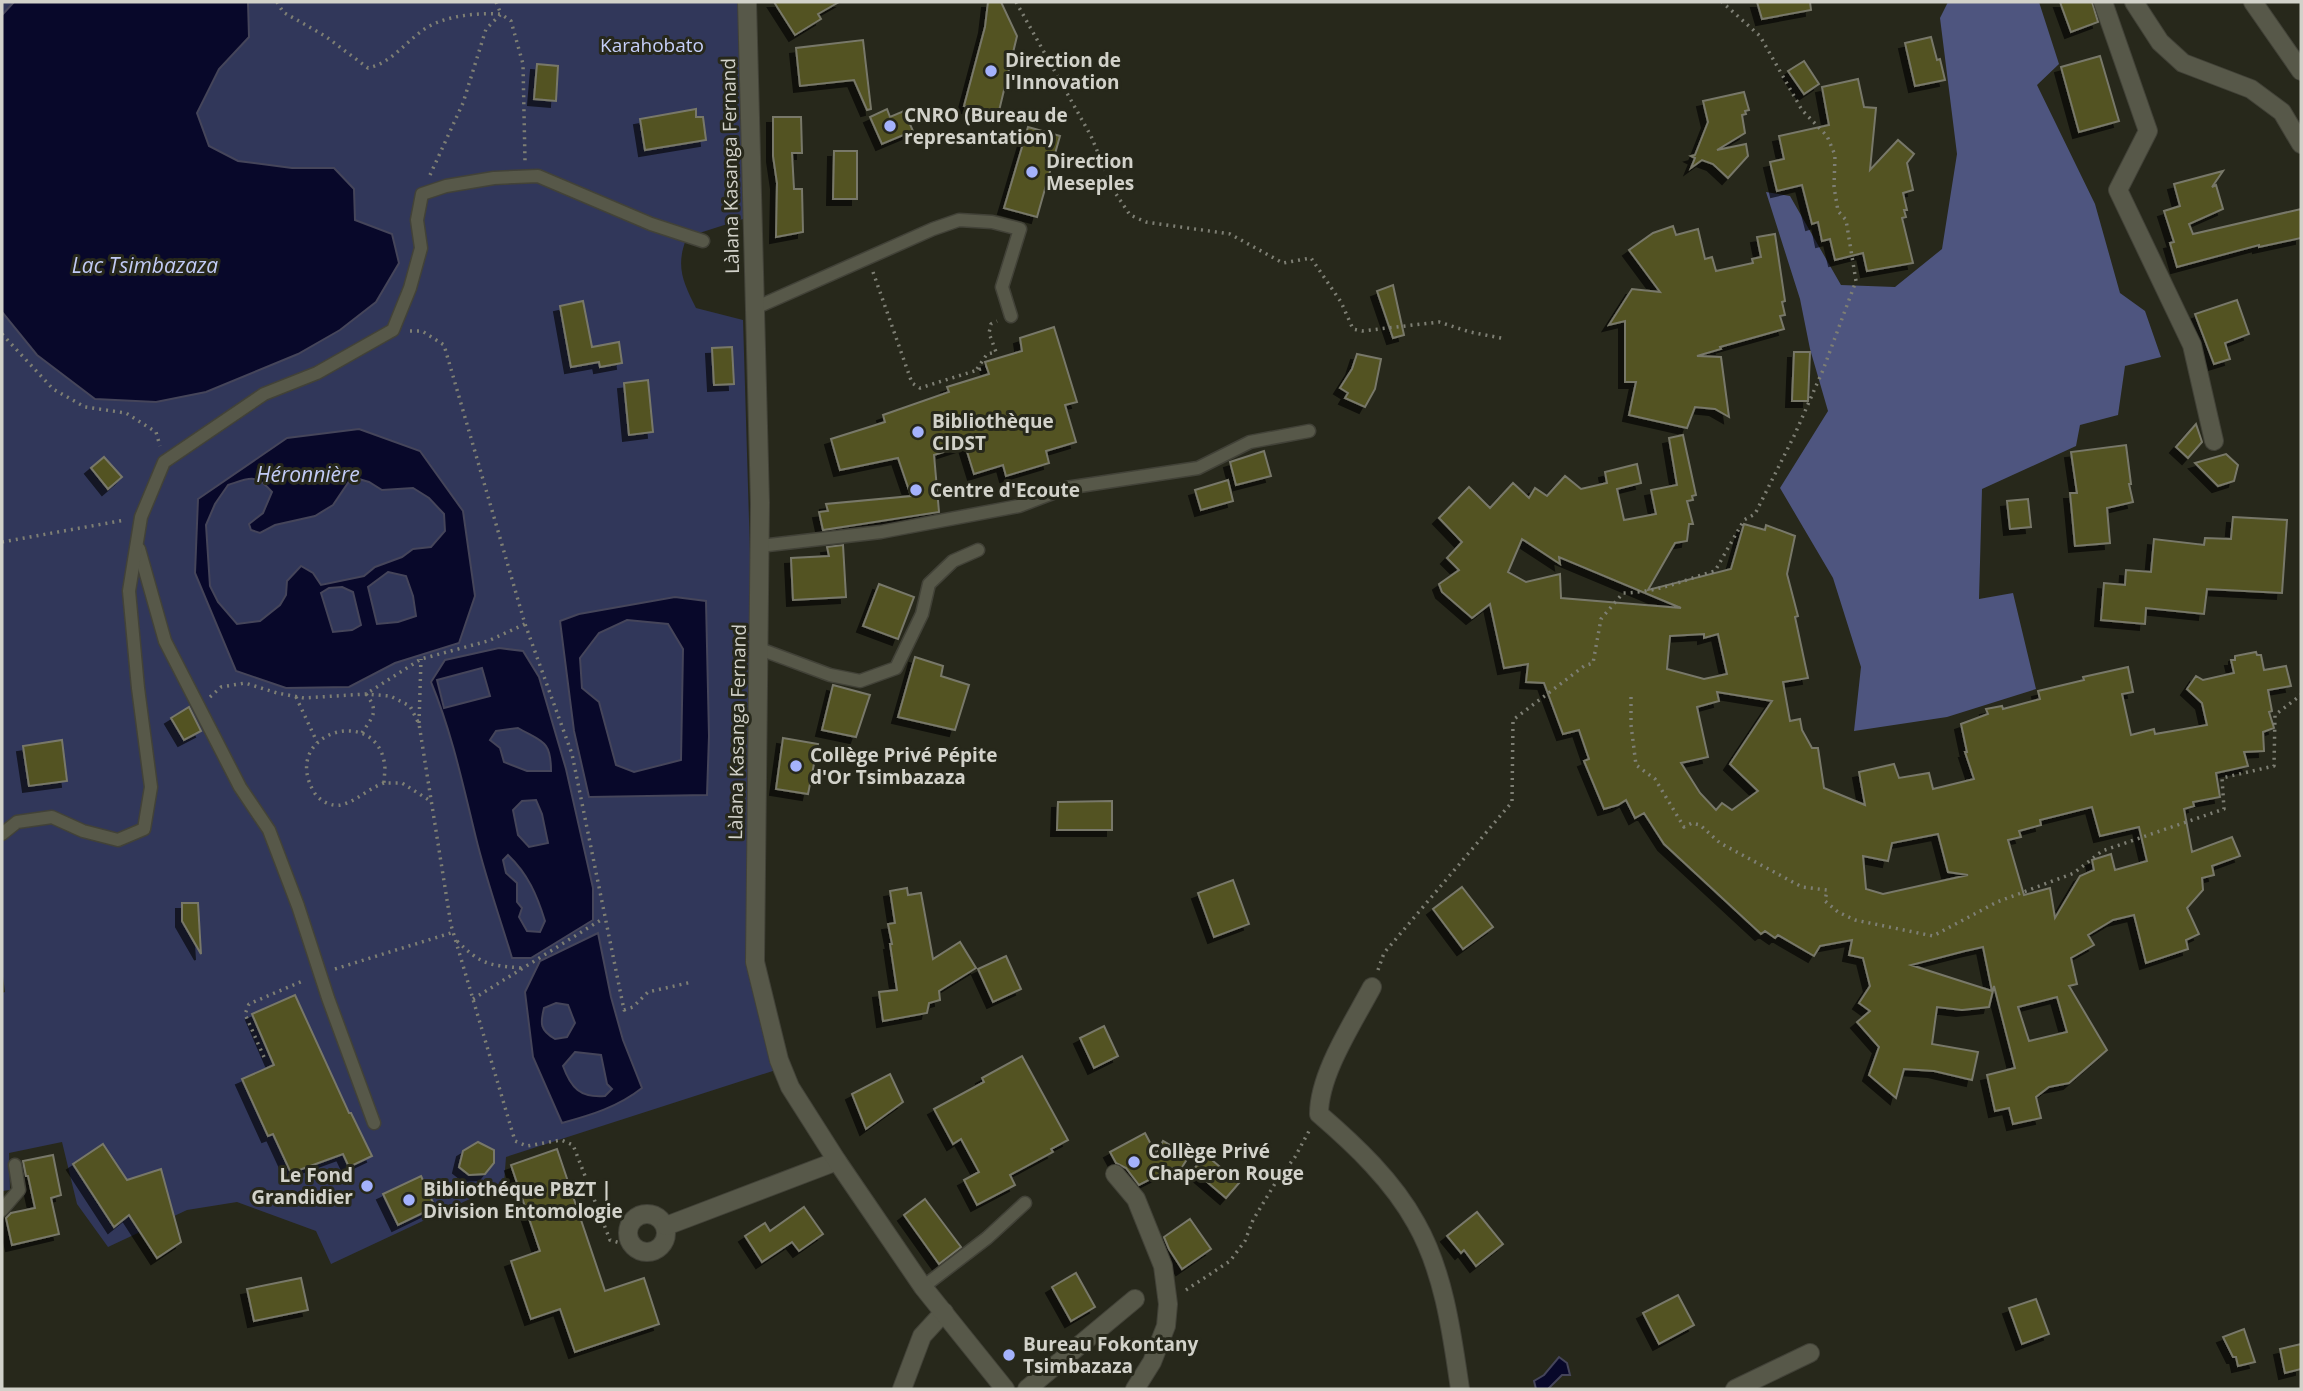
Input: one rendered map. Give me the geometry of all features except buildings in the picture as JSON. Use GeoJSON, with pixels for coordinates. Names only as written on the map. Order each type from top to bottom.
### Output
{"type":"FeatureCollection","features":[{"type":"Feature","properties":{"kind":"street","name":"Làlana Kasanga Fernand"},"geometry":{"type":"LineString","coordinates":[[747,2],[760,546],[755,962],[779,1060],[790,1087],[836,1161],[923,1287],[1004,1389]]}},
{"type":"Feature","properties":{"kind":"street"},"geometry":{"type":"LineString","coordinates":[[2103,2],[2147,131],[2118,190],[2192,345],[2214,441]]}},
{"type":"Feature","properties":{"kind":"street"},"geometry":{"type":"LineString","coordinates":[[2134,2],[2160,43],[2183,63],[2251,89],[2282,112],[2301,144]]}},
{"type":"Feature","properties":{"kind":"street"},"geometry":{"type":"LineString","coordinates":[[2253,2],[2301,71]]}},
{"type":"Feature","properties":{"kind":"street"},"geometry":{"type":"LineString","coordinates":[[1371,987],[1334,1061],[1319,1099],[1319,1114],[1347,1138],[1388,1184],[1416,1223],[1436,1268],[1460,1389]]}},
{"type":"Feature","properties":{"kind":"street"},"geometry":{"type":"LineString","coordinates":[[666,1226],[836,1161]]}},
{"type":"Feature","properties":{"kind":"street"},"geometry":{"type":"LineString","coordinates":[[1115,1174],[1136,1199],[1163,1266],[1168,1304],[1166,1326],[1152,1362],[1135,1389]]}},
{"type":"Feature","properties":{"kind":"street"},"geometry":{"type":"LineString","coordinates":[[638,1216],[656,1216],[666,1226],[666,1237],[658,1248],[643,1251],[635,1248],[628,1240],[629,1226],[638,1216]]}},
{"type":"Feature","properties":{"kind":"street"},"geometry":{"type":"LineString","coordinates":[[1027,1389],[1135,1299]]}},
{"type":"Feature","properties":{"kind":"street"},"geometry":{"type":"LineString","coordinates":[[902,1389],[922,1336],[944,1312]]}},
{"type":"Feature","properties":{"kind":"street"},"geometry":{"type":"LineString","coordinates":[[1735,1389],[1810,1353]]}},
{"type":"Feature","properties":{"kind":"lane"},"geometry":{"type":"LineString","coordinates":[[2,834],[17,822],[52,817],[83,831],[118,840],[144,829],[151,787],[129,591],[141,517],[163,462],[264,394],[317,373],[393,330],[410,288],[421,248],[417,220],[422,194],[446,186],[538,176],[651,224],[704,241]]}},
{"type":"Feature","properties":{"kind":"lane"},"geometry":{"type":"LineString","coordinates":[[755,307],[959,220],[992,222],[1020,229],[1002,287],[1011,316]]}},
{"type":"Feature","properties":{"kind":"lane"},"geometry":{"type":"LineString","coordinates":[[760,546],[881,532],[1018,506],[1066,488],[1198,468],[1250,442],[1309,431]]}},
{"type":"Feature","properties":{"kind":"lane"},"geometry":{"type":"LineString","coordinates":[[137,542],[166,640],[240,787],[269,830],[374,1124]]}},
{"type":"Feature","properties":{"kind":"lane"},"geometry":{"type":"LineString","coordinates":[[760,649],[830,675],[860,681],[896,668],[922,614],[929,584],[953,561],[978,550]]}},
{"type":"Feature","properties":{"kind":"lane"},"geometry":{"type":"LineString","coordinates":[[2,1210],[19,1190],[15,1165]]}},
{"type":"Feature","properties":{"kind":"lane"},"geometry":{"type":"LineString","coordinates":[[923,1287],[987,1238],[1025,1203]]}},
{"type":"Feature","properties":{"kind":"path"},"geometry":{"type":"LineString","coordinates":[[277,2],[283,12],[325,36],[368,68],[379,66],[426,29],[448,19],[479,13],[501,14]]}},
{"type":"Feature","properties":{"kind":"path"},"geometry":{"type":"LineString","coordinates":[[496,2],[501,14],[511,21],[523,64],[525,177]]}},
{"type":"Feature","properties":{"kind":"path"},"geometry":{"type":"LineString","coordinates":[[1016,2],[1091,136],[1114,191],[1130,215],[1146,222],[1230,234],[1283,262],[1311,258],[1341,302],[1353,329],[1362,331],[1439,322],[1506,340]]}},
{"type":"Feature","properties":{"kind":"path"},"geometry":{"type":"LineString","coordinates":[[1371,987],[1384,953],[1512,802],[1513,720],[1584,666],[1594,663],[1601,619],[1623,593],[1646,593],[1668,588],[1685,579],[1715,572],[1744,520],[1755,514],[1823,370],[1856,281],[1846,220],[1839,211],[1834,187],[1835,155],[1827,136],[1802,110],[1760,36],[1722,2]]}},
{"type":"Feature","properties":{"kind":"path"},"geometry":{"type":"LineString","coordinates":[[422,194],[463,103],[486,29],[501,14]]}},
{"type":"Feature","properties":{"kind":"path"},"geometry":{"type":"LineString","coordinates":[[867,257],[912,383],[920,388],[987,367]]}},
{"type":"Feature","properties":{"kind":"path"},"geometry":{"type":"LineString","coordinates":[[976,370],[987,354],[996,352],[989,333],[991,324],[1011,316]]}},
{"type":"Feature","properties":{"kind":"path"},"geometry":{"type":"LineString","coordinates":[[393,330],[422,331],[444,345],[525,624],[572,754],[624,1010],[633,1007],[648,992],[692,982]]}},
{"type":"Feature","properties":{"kind":"path"},"geometry":{"type":"LineString","coordinates":[[2,334],[53,389],[85,407],[126,413],[156,432],[163,462]]}},
{"type":"Feature","properties":{"kind":"path"},"geometry":{"type":"LineString","coordinates":[[2,542],[141,517]]}},
{"type":"Feature","properties":{"kind":"path"},"geometry":{"type":"LineString","coordinates":[[366,694],[421,659],[488,641],[525,624]]}},
{"type":"Feature","properties":{"kind":"path"},"geometry":{"type":"LineString","coordinates":[[421,659],[419,724],[454,932],[515,1140],[527,1146],[561,1140],[573,1145],[610,1240],[620,1243],[628,1240]]}},
{"type":"Feature","properties":{"kind":"path"},"geometry":{"type":"LineString","coordinates":[[198,708],[221,687],[245,683],[296,697],[366,694],[390,696],[410,706],[419,724]]}},
{"type":"Feature","properties":{"kind":"path"},"geometry":{"type":"LineString","coordinates":[[362,733],[374,713],[374,704],[366,694]]}},
{"type":"Feature","properties":{"kind":"path"},"geometry":{"type":"LineString","coordinates":[[1631,697],[1636,765],[1655,779],[1684,827],[1692,823],[1700,825],[1720,843],[1802,887],[1827,890],[1825,901],[1838,912],[1855,920],[1933,936],[1997,902],[2074,873],[2102,851],[2224,810],[2222,778],[2274,766],[2275,715],[2301,695]]}},
{"type":"Feature","properties":{"kind":"path"},"geometry":{"type":"LineString","coordinates":[[296,697],[317,742]]}},
{"type":"Feature","properties":{"kind":"path"},"geometry":{"type":"LineString","coordinates":[[384,783],[384,760],[369,738],[362,733],[338,730],[312,747],[306,765],[307,780],[317,798],[340,806],[384,783],[402,783],[432,802]]}},
{"type":"Feature","properties":{"kind":"path"},"geometry":{"type":"LineString","coordinates":[[473,999],[604,918]]}},
{"type":"Feature","properties":{"kind":"path"},"geometry":{"type":"LineString","coordinates":[[264,1057],[245,1014],[249,1004],[320,974],[454,932]]}},
{"type":"Feature","properties":{"kind":"path"},"geometry":{"type":"LineString","coordinates":[[456,939],[476,960],[523,968]]}},
{"type":"Feature","properties":{"kind":"path"},"geometry":{"type":"LineString","coordinates":[[1168,1304],[1230,1261],[1245,1241],[1253,1220],[1295,1157],[1319,1114]]}},
{"type":"Feature","properties":{"kind":"green space","name":"Karahobato"},"geometry":{"type":"Polygon","coordinates":[[[2,2],[745,2],[746,218],[687,237],[681,265],[684,282],[696,308],[743,320],[751,587],[746,951],[771,1062],[776,1070],[506,1157],[504,1183],[331,1264],[316,1231],[237,1202],[187,1210],[108,1247],[77,1204],[62,1142],[9,1153],[10,1190],[2,1191],[2,993],[5,992],[2,969],[2,2]]]}},
{"type":"Feature","properties":{"kind":"shaded area"},"geometry":{"type":"Polygon","coordinates":[[[1948,2],[2039,2],[2059,64],[2037,85],[2095,204],[2120,293],[2145,311],[2161,357],[2125,366],[2118,415],[2080,425],[2076,446],[1982,489],[1979,599],[2013,593],[2036,689],[1947,717],[1854,731],[1861,667],[1833,578],[1780,488],[1828,411],[1810,349],[1800,299],[1766,192],[1790,196],[1841,285],[1895,287],[1942,249],[1957,154],[1940,18],[1948,2]]]}},
{"type":"Feature","properties":{"kind":"water","name":"Lac Tsimbazaza"},"geometry":{"type":"Polygon","coordinates":[[[14,2],[248,2],[249,37],[219,69],[197,113],[209,146],[238,161],[292,168],[334,168],[354,189],[355,220],[392,234],[399,263],[376,302],[340,330],[298,354],[206,392],[156,402],[95,399],[37,355],[2,312],[2,15],[14,2]]]}},
{"type":"Feature","properties":{"kind":"water","name":"Héronnière"},"geometry":{"type":"Polygon","coordinates":[[[359,429],[420,451],[463,511],[475,596],[459,643],[395,663],[349,687],[286,688],[236,671],[195,573],[198,499],[287,438],[359,429]],[[352,477],[333,505],[315,516],[275,525],[260,533],[251,530],[249,524],[263,513],[272,492],[261,482],[252,479],[228,485],[215,504],[206,525],[210,586],[218,602],[237,624],[260,621],[280,605],[286,595],[287,581],[301,566],[313,573],[321,585],[364,576],[375,567],[402,557],[413,549],[431,547],[445,531],[444,514],[429,498],[413,488],[382,490],[369,482],[352,477]],[[388,572],[368,587],[377,624],[398,622],[416,616],[406,576],[388,572]],[[342,587],[329,588],[321,593],[333,632],[352,630],[361,625],[353,592],[342,587]]]}},
{"type":"Feature","properties":{"kind":"water"},"geometry":{"type":"Polygon","coordinates":[[[675,597],[706,601],[709,736],[707,795],[589,797],[574,731],[560,621],[579,614],[675,597]],[[627,620],[599,633],[580,658],[582,688],[599,702],[616,765],[634,772],[681,760],[683,649],[668,624],[627,620]]]}},
{"type":"Feature","properties":{"kind":"water"},"geometry":{"type":"Polygon","coordinates":[[[499,648],[523,651],[539,677],[566,769],[593,888],[593,920],[531,958],[512,958],[484,868],[451,740],[431,682],[445,660],[499,648]],[[482,668],[437,680],[444,708],[490,696],[482,668]],[[518,728],[496,731],[490,740],[500,748],[504,762],[527,771],[551,771],[547,747],[539,740],[518,728]],[[536,800],[522,801],[513,810],[518,835],[529,847],[548,843],[536,800]],[[508,855],[503,860],[506,873],[517,883],[517,902],[522,908],[519,917],[527,931],[540,932],[545,921],[531,885],[508,855]]]}},
{"type":"Feature","properties":{"kind":"water"},"geometry":{"type":"Polygon","coordinates":[[[598,933],[623,1040],[642,1088],[614,1105],[562,1123],[533,1057],[525,992],[540,961],[598,933]],[[556,1003],[544,1008],[542,1022],[546,1033],[555,1039],[567,1037],[575,1023],[568,1005],[556,1003]],[[575,1052],[563,1066],[573,1086],[589,1095],[605,1096],[612,1089],[607,1084],[601,1055],[575,1052]]]}},
{"type":"Feature","properties":{"kind":"water"},"geometry":{"type":"Polygon","coordinates":[[[1559,1357],[1567,1363],[1570,1375],[1562,1375],[1548,1389],[1536,1389],[1534,1381],[1544,1375],[1559,1357]]]}},
{"type":"Feature","properties":{"kind":"place","name":"Direction de l'Innovation"},"geometry":{"type":"Point","coordinates":[991,71]}},
{"type":"Feature","properties":{"kind":"place","name":"CNRO (Bureau de represantation)"},"geometry":{"type":"Point","coordinates":[890,126]}},
{"type":"Feature","properties":{"kind":"place","name":"Direction Meseples"},"geometry":{"type":"Point","coordinates":[1032,172]}},
{"type":"Feature","properties":{"kind":"place","name":"Bibliothèque CIDST"},"geometry":{"type":"Point","coordinates":[918,432]}},
{"type":"Feature","properties":{"kind":"place","name":"Centre d'Ecoute"},"geometry":{"type":"Point","coordinates":[916,490]}},
{"type":"Feature","properties":{"kind":"place","name":"Collège Privé Pépite d'Or Tsimbazaza"},"geometry":{"type":"Point","coordinates":[796,766]}},
{"type":"Feature","properties":{"kind":"place","name":"Collège Privé Chaperon Rouge"},"geometry":{"type":"Point","coordinates":[1134,1162]}},
{"type":"Feature","properties":{"kind":"place","name":"Le Fond Grandidier"},"geometry":{"type":"Point","coordinates":[367,1186]}},
{"type":"Feature","properties":{"kind":"place","name":"Bibliothéque PBZT | Division Entomologie"},"geometry":{"type":"Point","coordinates":[409,1200]}},
{"type":"Feature","properties":{"kind":"place","name":"Bureau Fokontany Tsimbazaza"},"geometry":{"type":"Point","coordinates":[1009,1355]}}]}
